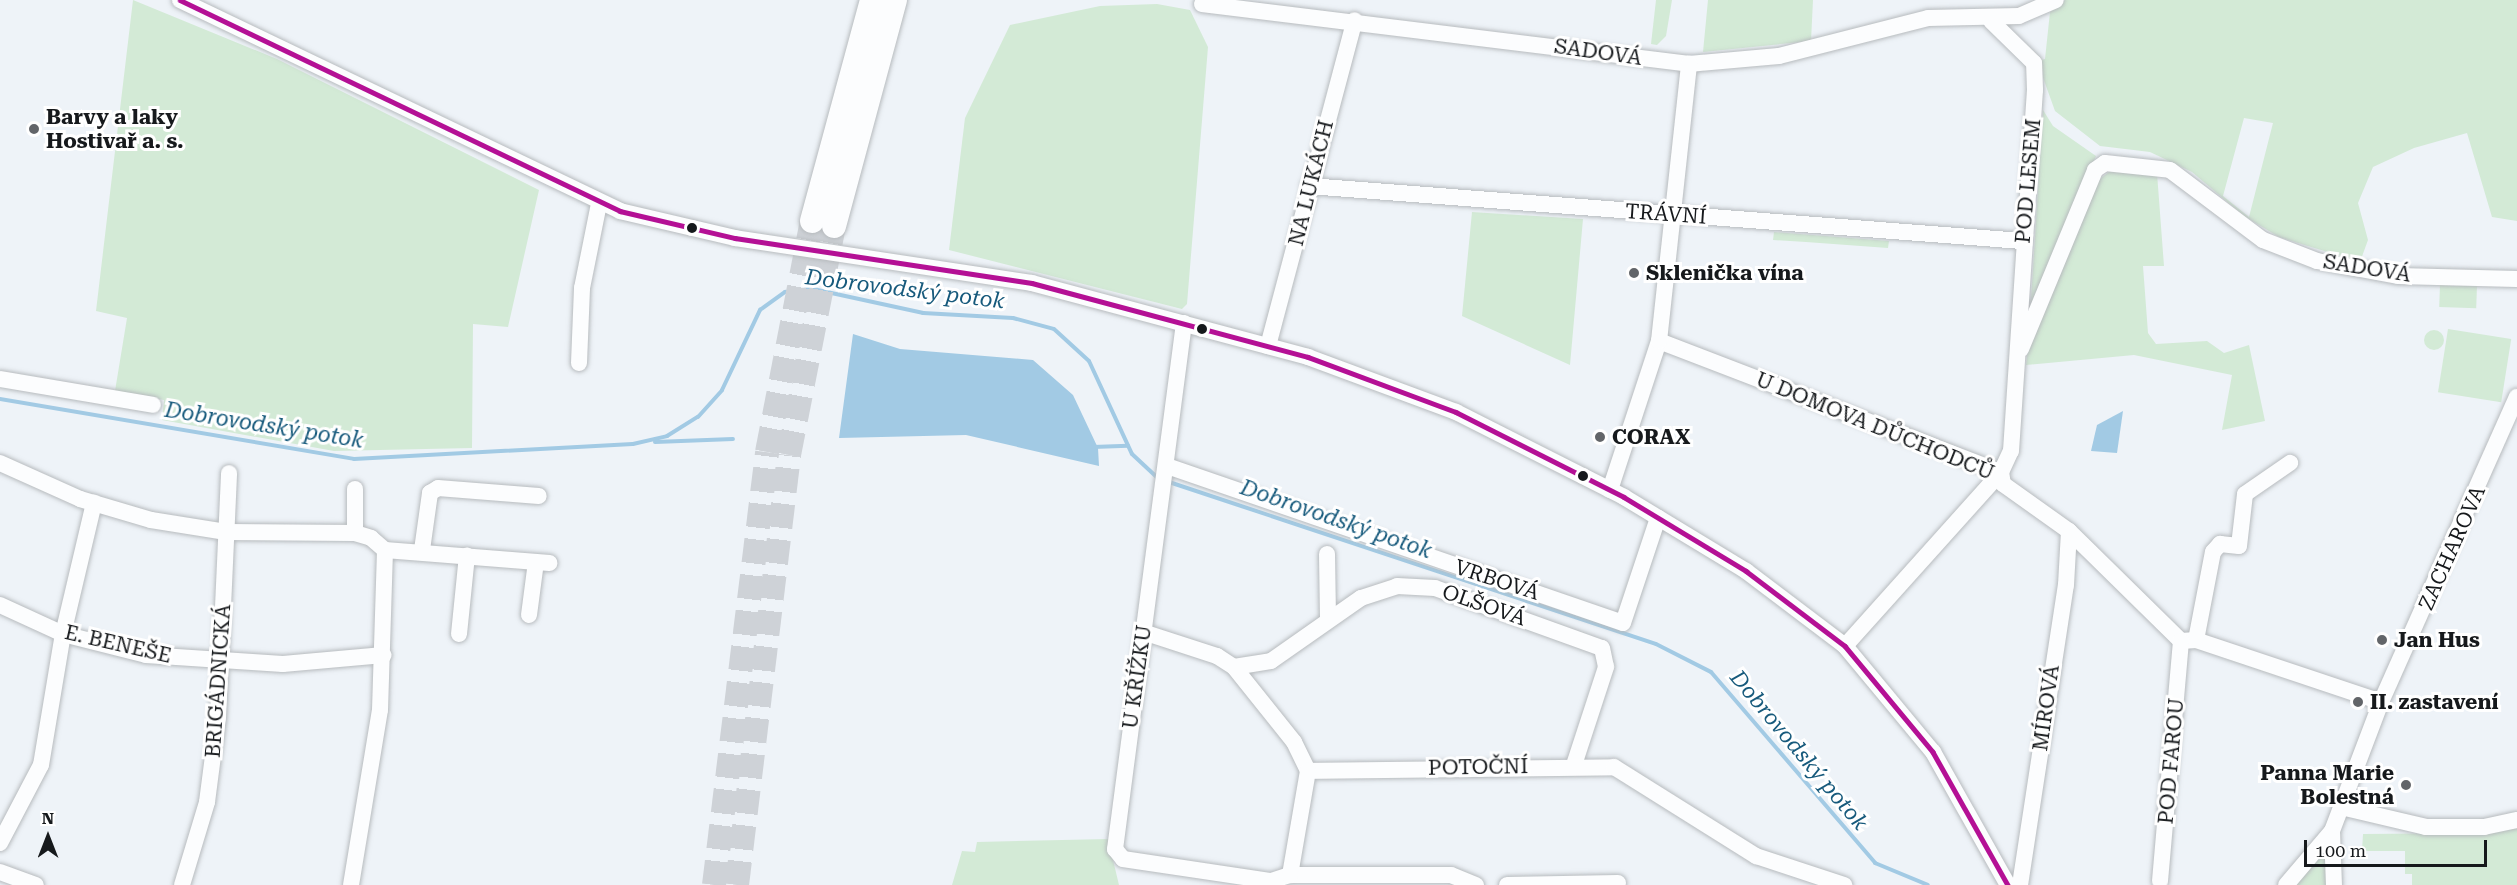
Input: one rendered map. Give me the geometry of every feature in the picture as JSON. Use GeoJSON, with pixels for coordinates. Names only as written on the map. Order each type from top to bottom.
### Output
{"type":"FeatureCollection","features":[{"type":"Feature","properties":{"kind":"highway"},"geometry":{"type":"LineString","coordinates":[[872,0],[823,224],[895,0]]}},
{"type":"Feature","properties":{"kind":"street"},"geometry":{"type":"LineString","coordinates":[[180,0],[597,209],[709,233],[989,273],[1269,346],[1455,412],[1610,490],[1658,518],[1746,571],[1845,646],[1933,752],[2008,885]]}},
{"type":"Feature","properties":{"kind":"street","name":"SADOVÁ"},"geometry":{"type":"LineString","coordinates":[[1202,4],[1355,20],[1689,64],[1779,56],[1928,18],[1991,21],[2019,16],[2056,0]]}},
{"type":"Feature","properties":{"kind":"street","name":"NA LUKÁCH"},"geometry":{"type":"LineString","coordinates":[[1269,346],[1309,186],[1355,20]]}},
{"type":"Feature","properties":{"kind":"street","name":"POD LESEM"},"geometry":{"type":"LineString","coordinates":[[1845,646],[2001,472],[2011,451],[2034,63],[1991,21]]}},
{"type":"Feature","properties":{"kind":"street"},"geometry":{"type":"LineString","coordinates":[[1610,490],[1659,341],[1689,64]]}},
{"type":"Feature","properties":{"kind":"street","name":"POD LESEM"},"geometry":{"type":"LineString","coordinates":[[2017,359],[2095,170],[2105,163],[2170,170],[2229,216]]}},
{"type":"Feature","properties":{"kind":"street","name":"TRÁVNÍ"},"geometry":{"type":"LineString","coordinates":[[1309,186],[2022,241]]}},
{"type":"Feature","properties":{"kind":"street"},"geometry":{"type":"LineString","coordinates":[[579,363],[582,288],[597,209]]}},
{"type":"Feature","properties":{"kind":"street","name":"SADOVÁ"},"geometry":{"type":"LineString","coordinates":[[2229,216],[2270,244],[2334,265],[2398,276],[2517,279]]}},
{"type":"Feature","properties":{"kind":"street","name":"U KŘÍŽKU"},"geometry":{"type":"LineString","coordinates":[[1184,323],[1115,849],[1123,860],[1271,881],[1290,875],[1452,874],[1476,885]]}},
{"type":"Feature","properties":{"kind":"street","name":"U DOMOVA DŮCHODCŮ"},"geometry":{"type":"LineString","coordinates":[[1659,341],[2001,472],[2003,484],[2069,531],[2189,641],[2381,702]]}},
{"type":"Feature","properties":{"kind":"street"},"geometry":{"type":"LineString","coordinates":[[0,379],[153,405]]}},
{"type":"Feature","properties":{"kind":"street","name":"ZACHAROVA"},"geometry":{"type":"LineString","coordinates":[[2286,885],[2332,831],[2381,702],[2517,397]]}},
{"type":"Feature","properties":{"kind":"street"},"geometry":{"type":"LineString","coordinates":[[0,463],[94,503],[226,532],[355,533],[371,537],[385,550],[422,550],[542,562],[529,615]]}},
{"type":"Feature","properties":{"kind":"street","name":"POD FAROU"},"geometry":{"type":"LineString","coordinates":[[2160,882],[2189,641],[2213,552],[2220,544],[2239,546],[2245,494],[2290,463]]}},
{"type":"Feature","properties":{"kind":"street","name":"VRBOVÁ"},"geometry":{"type":"LineString","coordinates":[[1166,467],[1623,623],[1658,518]]}},
{"type":"Feature","properties":{"kind":"street","name":"BRIGÁDNICKÁ"},"geometry":{"type":"LineString","coordinates":[[182,885],[207,802],[221,663],[229,473]]}},
{"type":"Feature","properties":{"kind":"street"},"geometry":{"type":"LineString","coordinates":[[422,550],[430,493],[438,488],[539,496]]}},
{"type":"Feature","properties":{"kind":"street"},"geometry":{"type":"LineString","coordinates":[[355,489],[355,533]]}},
{"type":"Feature","properties":{"kind":"street"},"geometry":{"type":"LineString","coordinates":[[0,843],[41,765],[63,634],[94,503]]}},
{"type":"Feature","properties":{"kind":"street","name":"MÍROVÁ"},"geometry":{"type":"LineString","coordinates":[[2020,885],[2066,585],[2069,531]]}},
{"type":"Feature","properties":{"kind":"street"},"geometry":{"type":"LineString","coordinates":[[351,885],[373,768],[384,655],[385,550]]}},
{"type":"Feature","properties":{"kind":"street"},"geometry":{"type":"LineString","coordinates":[[1327,554],[1328,620]]}},
{"type":"Feature","properties":{"kind":"street"},"geometry":{"type":"LineString","coordinates":[[459,634],[468,555]]}},
{"type":"Feature","properties":{"kind":"street","name":"OLŠOVÁ"},"geometry":{"type":"LineString","coordinates":[[1234,667],[1271,661],[1361,598],[1397,586],[1435,588],[1598,644],[1605,653],[1606,667],[1574,765]]}},
{"type":"Feature","properties":{"kind":"street","name":"E. BENEŠE"},"geometry":{"type":"LineString","coordinates":[[0,605],[63,634],[146,655],[221,663],[283,664],[384,655]]}},
{"type":"Feature","properties":{"kind":"street"},"geometry":{"type":"LineString","coordinates":[[1143,632],[1217,656],[1234,667],[1294,742],[1308,771],[1290,875]]}},
{"type":"Feature","properties":{"kind":"street","name":"POTOČNÍ"},"geometry":{"type":"LineString","coordinates":[[1308,771],[1574,765],[1627,772],[1756,856],[1844,885]]}},
{"type":"Feature","properties":{"kind":"street"},"geometry":{"type":"LineString","coordinates":[[2341,807],[2426,827],[2484,827],[2517,820]]}},
{"type":"Feature","properties":{"kind":"street","name":"ZACHAROVA"},"geometry":{"type":"LineString","coordinates":[[2332,831],[2334,885]]}},
{"type":"Feature","properties":{"kind":"street"},"geometry":{"type":"LineString","coordinates":[[0,872],[36,885]]}},
{"type":"Feature","properties":{"kind":"street"},"geometry":{"type":"LineString","coordinates":[[1507,885],[1618,883]]}},
{"type":"Feature","properties":{"kind":"green space"},"geometry":{"type":"Polygon","coordinates":[[[133,0],[277,59],[539,190],[508,327],[473,324],[472,448],[334,451],[162,420],[164,400],[115,391],[127,318],[96,311],[133,0]]]}},
{"type":"Feature","properties":{"kind":"green space"},"geometry":{"type":"Polygon","coordinates":[[[1656,0],[1672,0],[1666,36],[1657,45],[1651,44],[1656,0]]]}},
{"type":"Feature","properties":{"kind":"green space"},"geometry":{"type":"Polygon","coordinates":[[[1708,0],[1813,0],[1811,41],[1703,52],[1708,0]]]}},
{"type":"Feature","properties":{"kind":"green space"},"geometry":{"type":"Polygon","coordinates":[[[2065,0],[2517,0],[2517,221],[2492,217],[2467,133],[2414,148],[2373,167],[2358,203],[2368,240],[2360,262],[2279,237],[2244,216],[2192,172],[2150,152],[2100,146],[2055,111],[2037,61],[2045,59],[2050,12],[2065,0]],[[2244,118],[2223,196],[2249,217],[2273,123],[2244,118]]]}},
{"type":"Feature","properties":{"kind":"green space"},"geometry":{"type":"Polygon","coordinates":[[[1157,4],[1190,10],[1208,47],[1187,304],[1182,309],[949,250],[965,118],[1010,25],[1100,6],[1157,4]]]}},
{"type":"Feature","properties":{"kind":"green space"},"geometry":{"type":"Polygon","coordinates":[[[2043,110],[2053,126],[2096,156],[2030,316],[2043,110]]]}},
{"type":"Feature","properties":{"kind":"green space"},"geometry":{"type":"Polygon","coordinates":[[[2117,166],[2157,173],[2164,266],[2143,266],[2148,333],[2156,344],[2207,341],[2224,353],[2249,345],[2265,421],[2222,430],[2232,375],[2134,355],[2026,365],[2028,349],[2097,181],[2117,166]]]}},
{"type":"Feature","properties":{"kind":"green space"},"geometry":{"type":"Polygon","coordinates":[[[1472,212],[1583,219],[1570,365],[1462,316],[1472,212]]]}},
{"type":"Feature","properties":{"kind":"green space"},"geometry":{"type":"Polygon","coordinates":[[[1774,232],[1889,241],[1888,248],[1773,240],[1774,232]]]}},
{"type":"Feature","properties":{"kind":"green space"},"geometry":{"type":"Polygon","coordinates":[[[2440,285],[2477,286],[2476,308],[2439,307],[2440,285]]]}},
{"type":"Feature","properties":{"kind":"green space"},"geometry":{"type":"Polygon","coordinates":[[[2448,329],[2511,339],[2501,402],[2438,392],[2448,329]]]}},
{"type":"Feature","properties":{"kind":"green space"},"geometry":{"type":"Polygon","coordinates":[[[2430,330],[2438,330],[2444,336],[2444,344],[2438,350],[2430,350],[2424,344],[2424,336],[2430,330]]]}},
{"type":"Feature","properties":{"kind":"green space"},"geometry":{"type":"Polygon","coordinates":[[[2517,826],[2517,885],[2412,885],[2412,874],[2405,874],[2405,851],[2362,851],[2363,834],[2480,833],[2517,826]]]}},
{"type":"Feature","properties":{"kind":"green space"},"geometry":{"type":"Polygon","coordinates":[[[1108,839],[1119,885],[952,885],[962,851],[975,852],[977,842],[1108,839]]]}},
{"type":"Feature","properties":{"kind":"green space"},"geometry":{"type":"Polygon","coordinates":[[[2325,852],[2329,885],[2294,885],[2325,852]]]}},
{"type":"Feature","properties":{"kind":"water"},"geometry":{"type":"Polygon","coordinates":[[[853,334],[900,349],[1033,360],[1073,395],[1098,448],[1099,466],[966,435],[839,438],[853,334]]]}},
{"type":"Feature","properties":{"kind":"water"},"geometry":{"type":"Polygon","coordinates":[[[2123,411],[2117,453],[2091,451],[2097,425],[2123,411]]]}},
{"type":"Feature","properties":{"kind":"waterway","name":"Dobrovodský potok"},"geometry":{"type":"LineString","coordinates":[[0,399],[354,459],[633,444],[667,436],[698,417],[722,390],[760,310],[785,292],[813,289],[923,313],[1013,318],[1054,329],[1089,361],[1132,454],[1159,479]]}},
{"type":"Feature","properties":{"kind":"waterway"},"geometry":{"type":"LineString","coordinates":[[655,442],[733,439]]}},
{"type":"Feature","properties":{"kind":"waterway"},"geometry":{"type":"LineString","coordinates":[[1093,447],[1128,446]]}},
{"type":"Feature","properties":{"kind":"waterway","name":"Dobrovodský potok"},"geometry":{"type":"LineString","coordinates":[[1166,481],[1656,644],[1711,672],[1875,863],[1928,885]]}},
{"type":"Feature","properties":{"kind":"tunnel"},"geometry":{"type":"LineString","coordinates":[[714,885],[767,452],[812,221]]}},
{"type":"Feature","properties":{"kind":"tunnel"},"geometry":{"type":"LineString","coordinates":[[737,885],[789,455],[834,226]]}},
{"type":"Feature","properties":{"kind":"transit line"},"geometry":{"type":"LineString","coordinates":[[180,0],[620,211],[735,238],[1032,283],[1308,357],[1456,412],[1624,497],[1746,571],[1845,646],[1933,752],[2008,885]]}},
{"type":"Feature","properties":{"kind":"place","name":"Barvy a laky Hostivař a. s."},"geometry":{"type":"Point","coordinates":[34,129]}},
{"type":"Feature","properties":{"kind":"place","name":"Sklenička vína"},"geometry":{"type":"Point","coordinates":[1634,273]}},
{"type":"Feature","properties":{"kind":"place","name":"CORAX"},"geometry":{"type":"Point","coordinates":[1600,437]}},
{"type":"Feature","properties":{"kind":"place","name":"Jan Hus"},"geometry":{"type":"Point","coordinates":[2382,640]}},
{"type":"Feature","properties":{"kind":"place","name":"II. zastavení"},"geometry":{"type":"Point","coordinates":[2358,702]}},
{"type":"Feature","properties":{"kind":"place","name":"Panna Marie Bolestná"},"geometry":{"type":"Point","coordinates":[2406,785]}}]}
